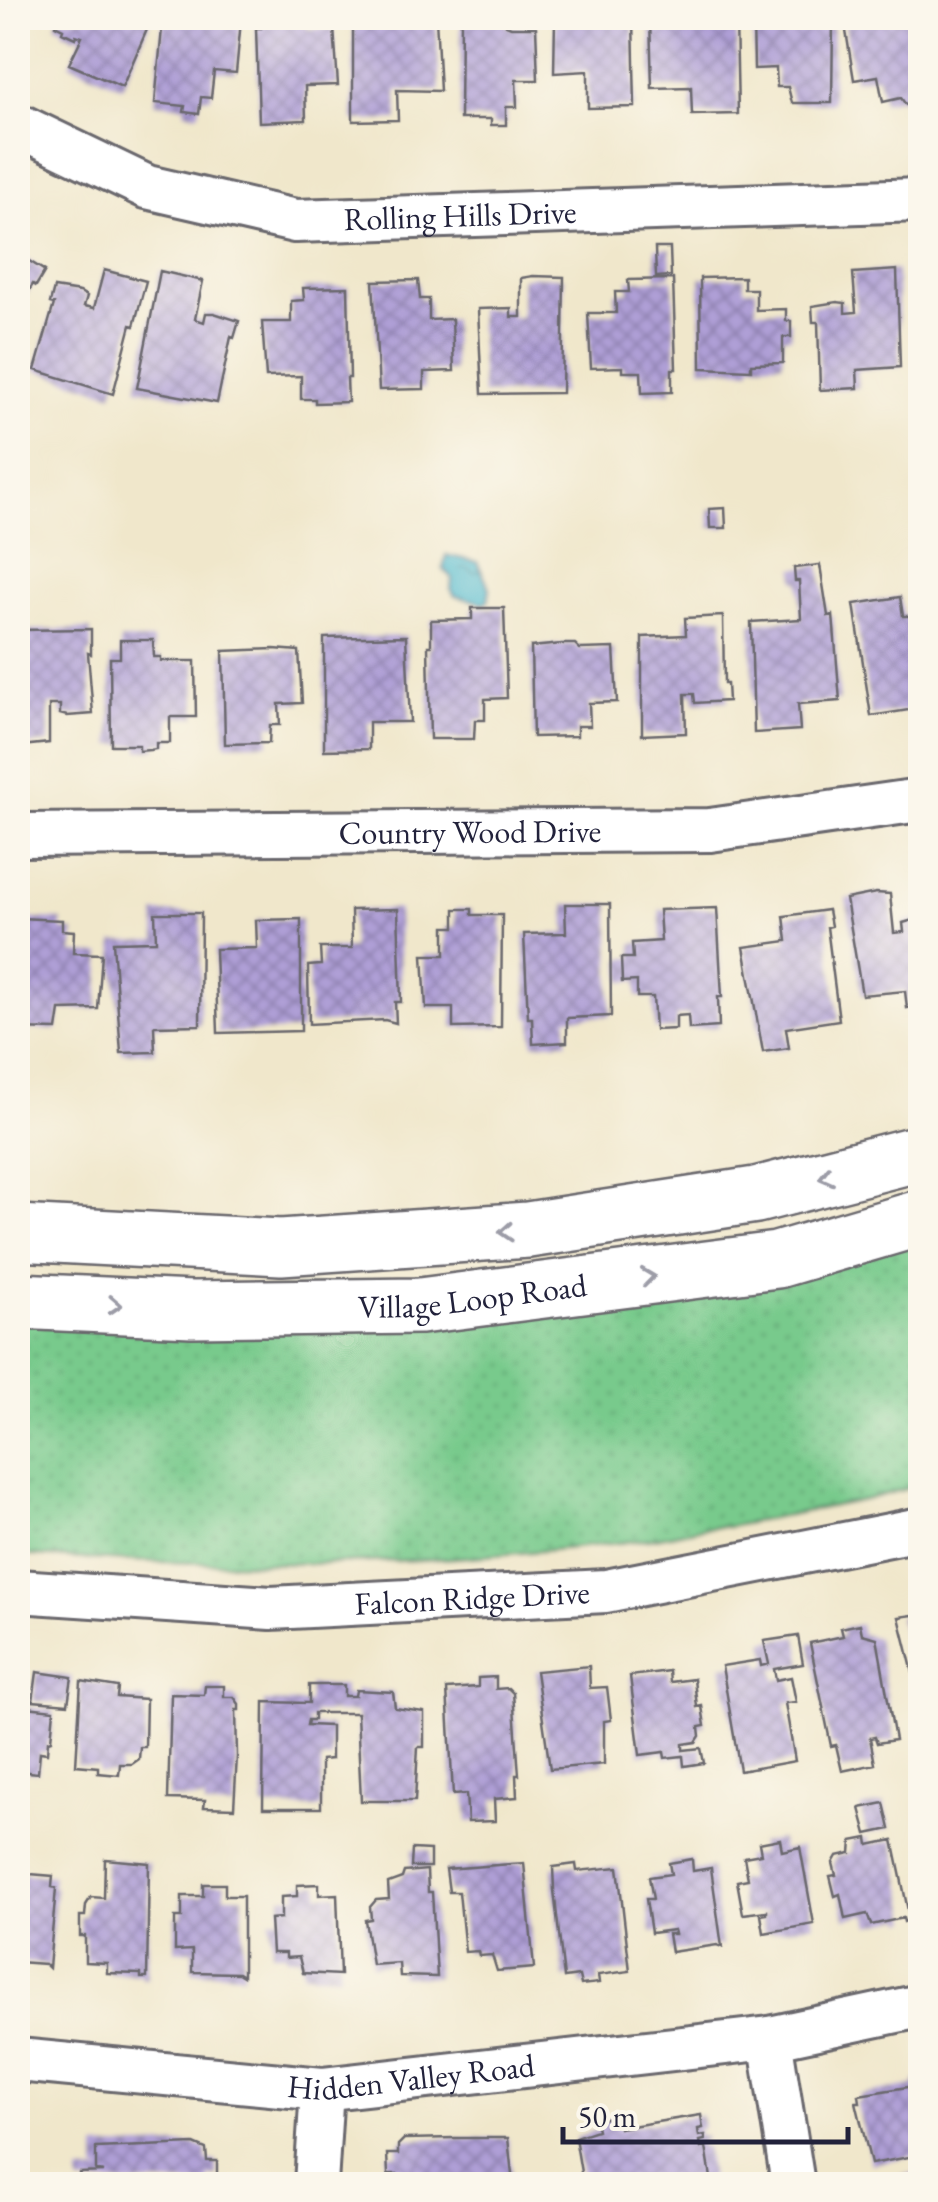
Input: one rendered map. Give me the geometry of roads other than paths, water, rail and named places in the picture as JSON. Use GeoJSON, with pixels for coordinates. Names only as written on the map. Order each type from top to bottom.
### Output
{"type":"FeatureCollection","features":[{"type":"Feature","properties":{"kind":"main road","name":"Village Loop Road"},"geometry":{"type":"LineString","coordinates":[[18,1233],[280,1247],[528,1230],[756,1195],[920,1153]]}},
{"type":"Feature","properties":{"kind":"main road","name":"Village Loop Road"},"geometry":{"type":"LineString","coordinates":[[18,1300],[192,1309],[420,1306],[776,1260],[920,1218]]}},
{"type":"Feature","properties":{"kind":"street","name":"Rolling Hills Drive"},"geometry":{"type":"LineString","coordinates":[[18,126],[147,187],[296,221],[920,200]]}},
{"type":"Feature","properties":{"kind":"street","name":"Country Wood Drive"},"geometry":{"type":"LineString","coordinates":[[18,835],[710,830],[920,800]]}},
{"type":"Feature","properties":{"kind":"street","name":"Falcon Ridge Drive"},"geometry":{"type":"LineString","coordinates":[[18,1591],[270,1608],[606,1591],[920,1529]]}},
{"type":"Feature","properties":{"kind":"street","name":"Hidden Valley Road"},"geometry":{"type":"LineString","coordinates":[[18,2060],[322,2089],[770,2038],[920,2006]]}},
{"type":"Feature","properties":{"kind":"street"},"geometry":{"type":"LineString","coordinates":[[770,2038],[793,2184]]}},
{"type":"Feature","properties":{"kind":"street"},"geometry":{"type":"LineString","coordinates":[[316,2184],[322,2089]]}},
{"type":"Feature","properties":{"kind":"water"},"geometry":{"type":"Polygon","coordinates":[[[446,555],[477,562],[490,588],[488,601],[455,596],[452,578],[443,569],[446,555]]]}}]}
